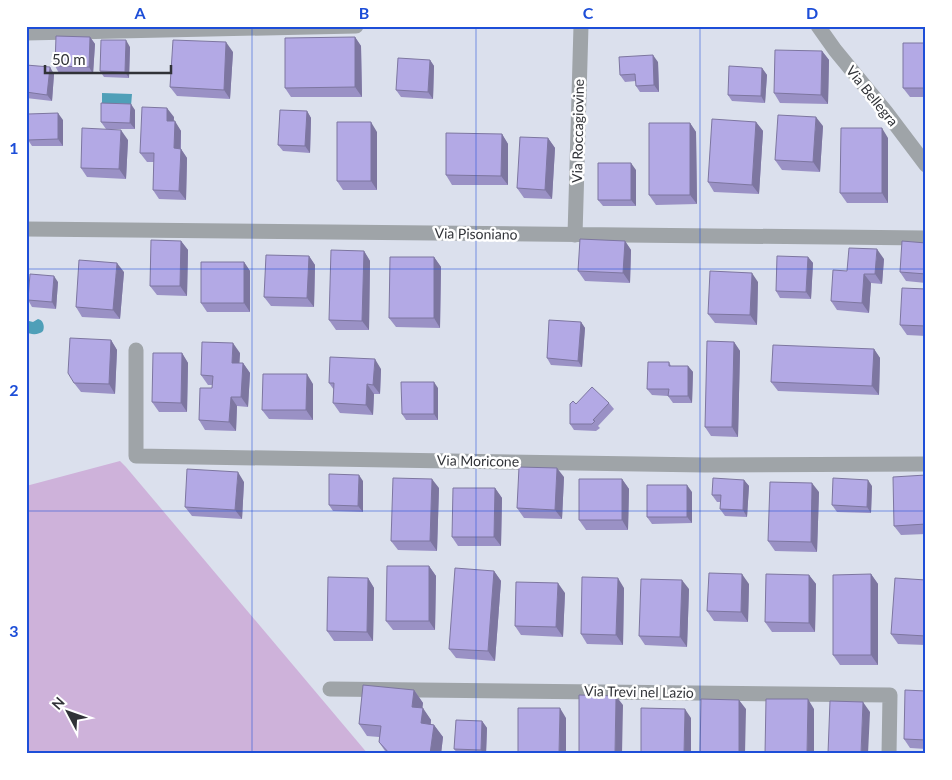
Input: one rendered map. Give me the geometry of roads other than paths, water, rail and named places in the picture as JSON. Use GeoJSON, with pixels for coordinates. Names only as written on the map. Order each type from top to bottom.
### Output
{"type":"FeatureCollection","features":[{"type":"Feature","properties":{"kind":"street"},"geometry":{"type":"LineString","coordinates":[[26,33],[356,26]]}},
{"type":"Feature","properties":{"kind":"street","name":"Via Roccagiovine"},"geometry":{"type":"LineString","coordinates":[[575,235],[581,26]]}},
{"type":"Feature","properties":{"kind":"street","name":"Via Bellegra"},"geometry":{"type":"LineString","coordinates":[[818,26],[926,165]]}},
{"type":"Feature","properties":{"kind":"street","name":"Via Pisoniano"},"geometry":{"type":"LineString","coordinates":[[26,229],[926,238]]}},
{"type":"Feature","properties":{"kind":"street","name":"Via Moricone"},"geometry":{"type":"LineString","coordinates":[[136,350],[136,456],[705,465],[926,464]]}},
{"type":"Feature","properties":{"kind":"street","name":"Via Trevi nel Lazio"},"geometry":{"type":"LineString","coordinates":[[330,689],[890,695],[889,754]]}},
{"type":"Feature","properties":{"kind":"water"},"geometry":{"type":"Polygon","coordinates":[[[102,93],[132,94],[131,106],[102,105],[102,93]]]}},
{"type":"Feature","properties":{"kind":"water"},"geometry":{"type":"Polygon","coordinates":[[[38,319],[43,324],[43,331],[35,334],[26,332],[26,322],[33,322],[38,319]]]}}]}
